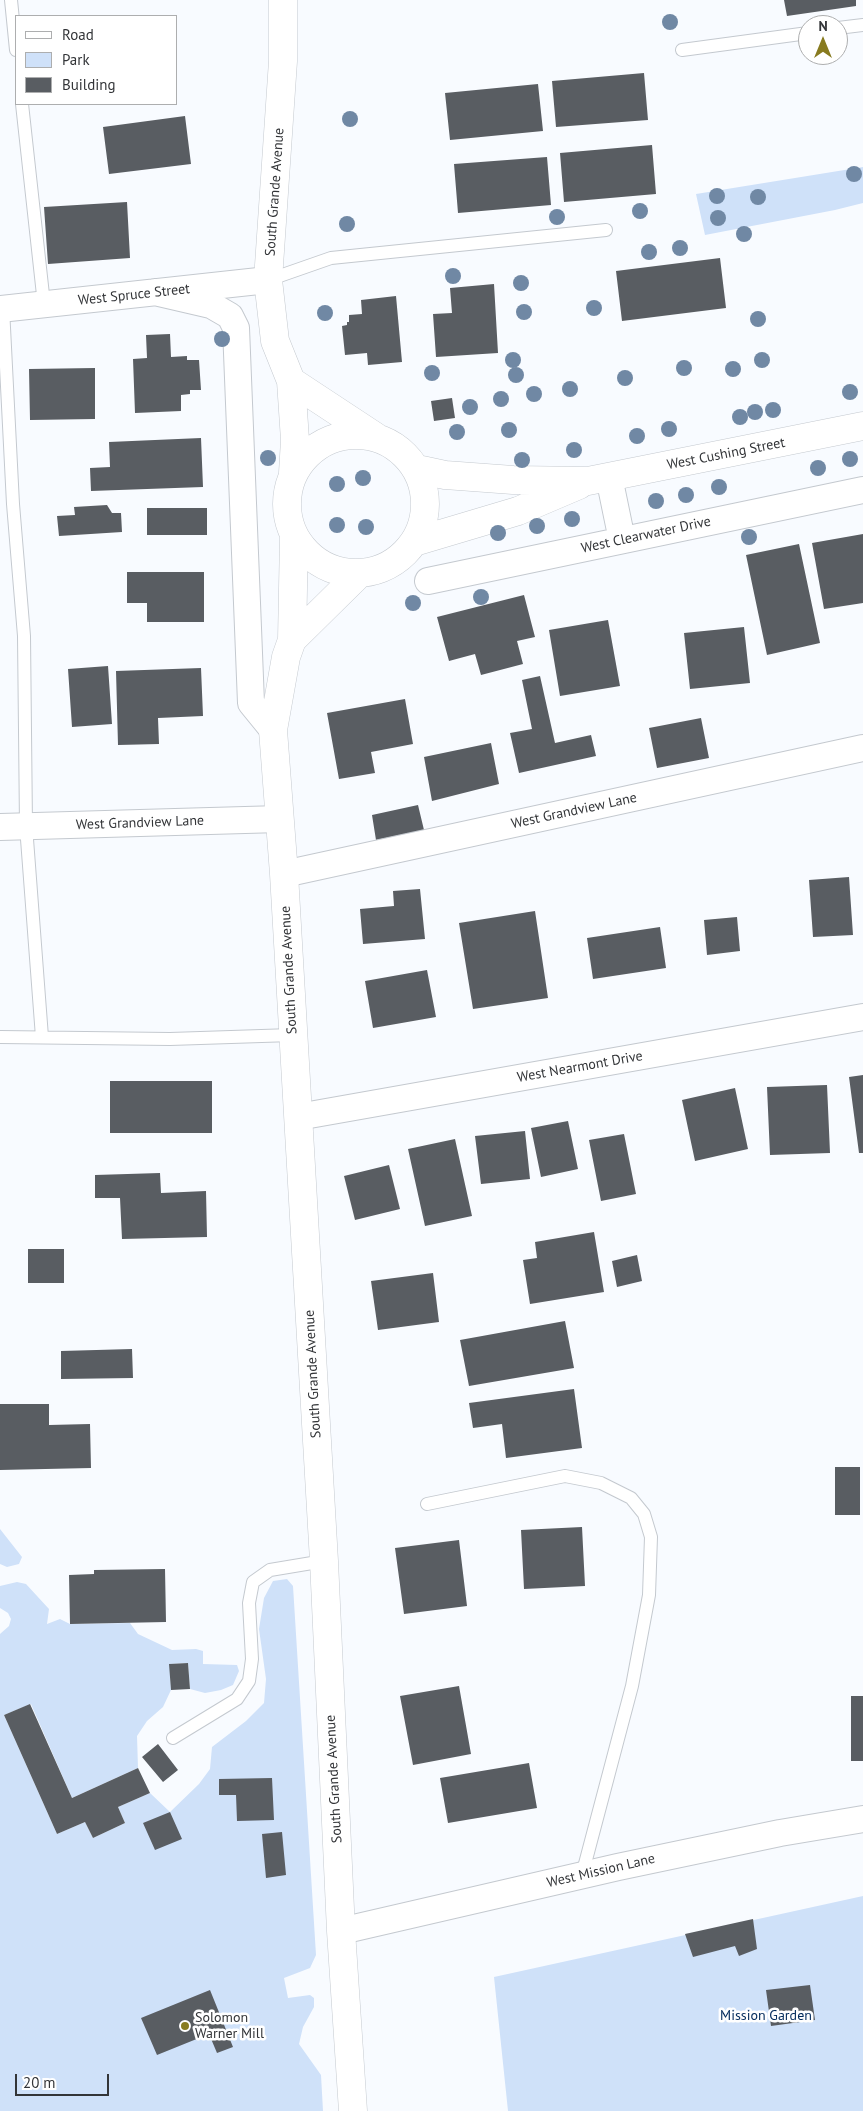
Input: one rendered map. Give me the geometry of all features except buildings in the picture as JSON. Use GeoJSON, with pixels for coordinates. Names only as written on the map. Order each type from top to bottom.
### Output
{"type":"FeatureCollection","features":[{"type":"Feature","properties":{"kind":"main road","name":"South Grande Avenue"},"geometry":{"type":"LineString","coordinates":[[284,0],[284,61],[268,280],[276,341],[290,381],[294,440],[293,473]]}},
{"type":"Feature","properties":{"kind":"main road"},"geometry":{"type":"LineString","coordinates":[[290,381],[378,438],[393,445],[417,469],[424,487],[425,506],[422,525],[414,542],[400,558],[381,568],[360,573],[340,572],[322,564],[306,552],[294,537],[287,516],[286,494],[293,473],[304,457],[320,444],[338,436],[358,434],[378,438]]}},
{"type":"Feature","properties":{"kind":"main road","name":"West Cushing Street"},"geometry":{"type":"LineString","coordinates":[[414,542],[518,511],[599,479],[863,426]]}},
{"type":"Feature","properties":{"kind":"main road","name":"West Cushing Street"},"geometry":{"type":"LineString","coordinates":[[417,469],[455,476],[513,480],[599,479]]}},
{"type":"Feature","properties":{"kind":"main road","name":"South Grande Avenue"},"geometry":{"type":"LineString","coordinates":[[294,537],[292,640],[286,657],[273,730],[284,874],[324,1561],[341,1931],[353,2111]]}},
{"type":"Feature","properties":{"kind":"main road","name":"South Grande Avenue"},"geometry":{"type":"LineString","coordinates":[[292,640],[360,573]]}},
{"type":"Feature","properties":{"kind":"street","name":"West Spruce Street"},"geometry":{"type":"LineString","coordinates":[[2,309],[268,280]]}},
{"type":"Feature","properties":{"kind":"street"},"geometry":{"type":"LineString","coordinates":[[155,292],[211,305],[230,316],[236,328],[251,703],[273,730]]}},
{"type":"Feature","properties":{"kind":"street"},"geometry":{"type":"LineString","coordinates":[[599,479],[622,540]]}},
{"type":"Feature","properties":{"kind":"street","name":"West Clearwater Drive"},"geometry":{"type":"LineString","coordinates":[[428,580],[863,490]]}},
{"type":"Feature","properties":{"kind":"street","name":"West Grandview Lane"},"geometry":{"type":"LineString","coordinates":[[284,874],[863,748]]}},
{"type":"Feature","properties":{"kind":"street","name":"West Grandview Lane"},"geometry":{"type":"LineString","coordinates":[[0,827],[280,819]]}},
{"type":"Feature","properties":{"kind":"street","name":"West Nearmont Drive"},"geometry":{"type":"LineString","coordinates":[[298,1118],[863,1017]]}},
{"type":"Feature","properties":{"kind":"street","name":"West Mission Lane"},"geometry":{"type":"LineString","coordinates":[[341,1931],[780,1833],[863,1819]]}},
{"type":"Feature","properties":{"kind":"lane"},"geometry":{"type":"LineString","coordinates":[[11,0],[15,40]]}},
{"type":"Feature","properties":{"kind":"lane"},"geometry":{"type":"LineString","coordinates":[[848,27],[863,25]]}},
{"type":"Feature","properties":{"kind":"lane"},"geometry":{"type":"LineString","coordinates":[[682,50],[798,34]]}},
{"type":"Feature","properties":{"kind":"lane"},"geometry":{"type":"LineString","coordinates":[[22,105],[44,304]]}},
{"type":"Feature","properties":{"kind":"lane"},"geometry":{"type":"LineString","coordinates":[[268,280],[331,258],[606,230]]}},
{"type":"Feature","properties":{"kind":"lane"},"geometry":{"type":"LineString","coordinates":[[2,309],[13,504],[24,636],[26,826],[42,1037]]}},
{"type":"Feature","properties":{"kind":"lane"},"geometry":{"type":"LineString","coordinates":[[0,1037],[170,1039],[292,1035]]}},
{"type":"Feature","properties":{"kind":"lane"},"geometry":{"type":"LineString","coordinates":[[427,1504],[565,1476],[601,1483],[631,1498],[644,1514],[651,1537],[649,1595],[632,1686],[582,1876]]}},
{"type":"Feature","properties":{"kind":"lane"},"geometry":{"type":"LineString","coordinates":[[173,1738],[238,1699],[248,1681],[252,1658],[248,1603],[253,1582],[270,1570],[324,1561]]}},
{"type":"Feature","properties":{"kind":"green space"},"geometry":{"type":"Polygon","coordinates":[[[863,167],[863,203],[705,235],[696,194],[863,167]]]}},
{"type":"Feature","properties":{"kind":"green space"},"geometry":{"type":"Polygon","coordinates":[[[0,1529],[22,1557],[19,1564],[7,1567],[0,1564],[0,1529]]]}},
{"type":"Feature","properties":{"kind":"green space"},"geometry":{"type":"Polygon","coordinates":[[[287,1579],[293,1586],[316,1955],[310,1968],[284,1978],[288,1998],[310,1995],[314,1998],[314,2007],[303,2027],[299,2044],[321,2075],[323,2111],[0,2111],[0,1634],[9,1626],[11,1619],[8,1613],[0,1608],[0,1586],[17,1582],[26,1584],[49,1609],[47,1624],[60,1619],[70,1624],[130,1623],[138,1634],[172,1650],[196,1649],[203,1651],[203,1664],[237,1665],[239,1671],[233,1685],[221,1690],[205,1693],[190,1689],[188,1663],[170,1664],[171,1690],[163,1707],[147,1721],[137,1736],[138,1768],[72,1798],[31,1704],[4,1715],[57,1834],[85,1822],[93,1838],[125,1823],[118,1807],[150,1793],[170,1812],[199,1784],[210,1769],[212,1747],[246,1721],[264,1703],[266,1679],[259,1629],[264,1598],[273,1581],[287,1579]]]}},
{"type":"Feature","properties":{"kind":"green space","name":"Mission Garden"},"geometry":{"type":"Polygon","coordinates":[[[863,1896],[863,2111],[508,2111],[494,1977],[863,1896]]]}},
{"type":"Feature","properties":{"kind":"place","name":"Solomon Warner Mill"},"geometry":{"type":"Point","coordinates":[185,2026]}}]}
